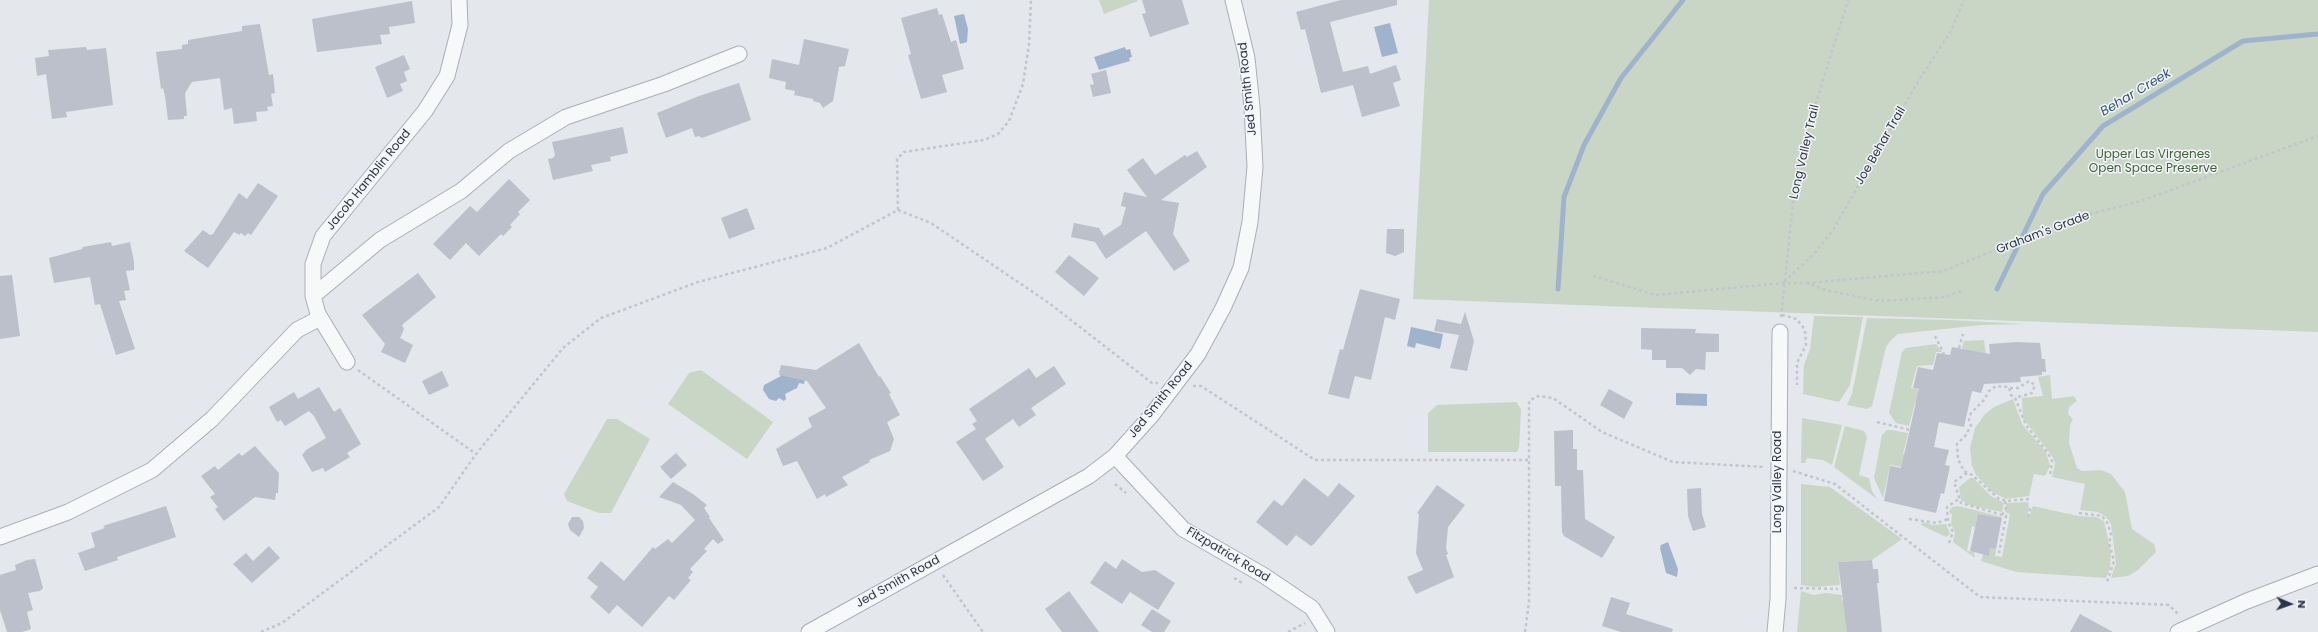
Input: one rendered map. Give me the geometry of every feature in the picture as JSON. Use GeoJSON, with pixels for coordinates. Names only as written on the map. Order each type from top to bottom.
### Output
{"type":"FeatureCollection","features":[{"type":"Feature","properties":{"kind":"street","name":"Jacob Hamblin Road"},"geometry":{"type":"LineString","coordinates":[[347,362],[320,318],[313,296],[313,264],[323,236],[425,111],[448,76],[460,25],[459,0]]}},
{"type":"Feature","properties":{"kind":"street","name":"Jed Smith Road"},"geometry":{"type":"LineString","coordinates":[[809,632],[1089,476],[1115,456],[1151,416],[1198,354],[1241,268],[1250,222],[1255,167],[1252,107],[1246,58],[1233,0]]}},
{"type":"Feature","properties":{"kind":"street"},"geometry":{"type":"LineString","coordinates":[[313,296],[380,240],[461,191],[508,151],[566,117],[664,84],[739,54]]}},
{"type":"Feature","properties":{"kind":"street"},"geometry":{"type":"LineString","coordinates":[[0,537],[68,512],[152,470],[212,419],[297,330],[320,318]]}},
{"type":"Feature","properties":{"kind":"street","name":"Long Valley Road"},"geometry":{"type":"LineString","coordinates":[[1775,632],[1778,599],[1780,332]]}},
{"type":"Feature","properties":{"kind":"street","name":"Fitzpatrick Road"},"geometry":{"type":"LineString","coordinates":[[1115,456],[1183,529],[1263,575],[1312,608],[1327,632]]}},
{"type":"Feature","properties":{"kind":"street"},"geometry":{"type":"LineString","coordinates":[[2184,629],[2247,601],[2318,574]]}},
{"type":"Feature","properties":{"kind":"path"},"geometry":{"type":"LineString","coordinates":[[898,210],[897,159],[904,152],[984,140],[998,134],[1009,121],[1023,84],[1029,44],[1031,0]]}},
{"type":"Feature","properties":{"kind":"path","name":"Long Valley Trail"},"geometry":{"type":"LineString","coordinates":[[1780,332],[1783,282],[1795,184],[1814,109],[1848,0]]}},
{"type":"Feature","properties":{"kind":"path","name":"Joe Behar Trail"},"geometry":{"type":"LineString","coordinates":[[1783,282],[1814,254],[1833,230],[1917,83],[1951,31],[1964,0]]}},
{"type":"Feature","properties":{"kind":"path","name":"Graham's Grade"},"geometry":{"type":"LineString","coordinates":[[1807,283],[1943,271],[2075,218],[2141,201],[2318,136]]}},
{"type":"Feature","properties":{"kind":"path"},"geometry":{"type":"LineString","coordinates":[[261,632],[282,623],[439,507],[476,454],[563,348],[601,318],[691,284],[827,248],[898,210],[922,218],[938,227],[1049,303],[1152,383],[1174,386],[1200,386],[1316,460],[1528,460]]}},
{"type":"Feature","properties":{"kind":"path"},"geometry":{"type":"LineString","coordinates":[[1593,276],[1656,295],[1783,282],[1807,283],[1826,290],[1879,300],[1946,298],[1963,290]]}},
{"type":"Feature","properties":{"kind":"path"},"geometry":{"type":"LineString","coordinates":[[1959,348],[1963,334]]}},
{"type":"Feature","properties":{"kind":"path"},"geometry":{"type":"LineString","coordinates":[[1935,336],[1944,354]]}},
{"type":"Feature","properties":{"kind":"path"},"geometry":{"type":"LineString","coordinates":[[347,362],[476,454]]}},
{"type":"Feature","properties":{"kind":"path"},"geometry":{"type":"LineString","coordinates":[[2015,398],[2032,393],[2035,385],[2029,381],[2018,388],[1996,386],[1989,391],[1984,400],[1971,413],[1969,420],[1971,425],[1966,436],[1957,444],[1959,463],[1991,493],[2005,501],[2029,499]]}},
{"type":"Feature","properties":{"kind":"path"},"geometry":{"type":"LineString","coordinates":[[2009,387],[2010,395],[2015,398],[2026,425],[2048,453],[2052,461],[2050,477]]}},
{"type":"Feature","properties":{"kind":"path"},"geometry":{"type":"LineString","coordinates":[[1525,632],[1529,602],[1529,401],[1538,396],[1553,398],[1602,432],[1673,462],[1778,468],[1835,484],[1980,597],[2169,605],[2184,629]]}},
{"type":"Feature","properties":{"kind":"path"},"geometry":{"type":"LineString","coordinates":[[1876,422],[1910,430]]}},
{"type":"Feature","properties":{"kind":"path"},"geometry":{"type":"LineString","coordinates":[[1967,472],[1954,482],[1959,499],[1967,506],[2006,516],[1999,553]]}},
{"type":"Feature","properties":{"kind":"path"},"geometry":{"type":"LineString","coordinates":[[1949,543],[1953,532],[1948,518],[1947,507],[1959,499]]}},
{"type":"Feature","properties":{"kind":"path"},"geometry":{"type":"LineString","coordinates":[[2002,515],[2006,508],[2005,501]]}},
{"type":"Feature","properties":{"kind":"path"},"geometry":{"type":"LineString","coordinates":[[2028,517],[2031,506]]}},
{"type":"Feature","properties":{"kind":"path"},"geometry":{"type":"LineString","coordinates":[[2079,513],[2102,516],[2108,524],[2111,535],[2109,543],[2114,561],[2107,582]]}},
{"type":"Feature","properties":{"kind":"path"},"geometry":{"type":"LineString","coordinates":[[1909,519],[1937,523],[1948,518]]}},
{"type":"Feature","properties":{"kind":"path"},"geometry":{"type":"LineString","coordinates":[[941,573],[983,632]]}},
{"type":"Feature","properties":{"kind":"path"},"geometry":{"type":"LineString","coordinates":[[1794,588],[1838,589]]}},
{"type":"Feature","properties":{"kind":"path"},"geometry":{"type":"LineString","coordinates":[[1288,632],[1305,622]]}},
{"type":"Feature","properties":{"kind":"green space"},"geometry":{"type":"Polygon","coordinates":[[[1099,0],[1137,0],[1138,1],[1104,14],[1099,0]]]}},
{"type":"Feature","properties":{"kind":"green space","name":"Upper Las Virgenes Open Space Preserve"},"geometry":{"type":"Polygon","coordinates":[[[1429,0],[2318,0],[2318,332],[1413,299],[1429,0]]]}},
{"type":"Feature","properties":{"kind":"green space"},"geometry":{"type":"Polygon","coordinates":[[[1814,316],[1863,317],[1850,385],[1839,402],[1803,394],[1804,365],[1810,349],[1814,316]]]}},
{"type":"Feature","properties":{"kind":"green space"},"geometry":{"type":"Polygon","coordinates":[[[1867,318],[2026,324],[1981,325],[1898,334],[1886,347],[1872,406],[1867,409],[1847,405],[1852,394],[1867,318]]]}},
{"type":"Feature","properties":{"kind":"green space"},"geometry":{"type":"Polygon","coordinates":[[[1984,340],[1987,362],[1962,348],[1964,341],[1984,340]]]}},
{"type":"Feature","properties":{"kind":"green space"},"geometry":{"type":"Polygon","coordinates":[[[1936,344],[1942,352],[1936,352],[1933,365],[1917,366],[1911,388],[1930,392],[1928,406],[1915,403],[1909,426],[1896,423],[1889,413],[1902,352],[1906,348],[1936,344]]]}},
{"type":"Feature","properties":{"kind":"green space"},"geometry":{"type":"Polygon","coordinates":[[[701,370],[773,422],[747,459],[668,404],[689,373],[701,370]]]}},
{"type":"Feature","properties":{"kind":"green space"},"geometry":{"type":"Polygon","coordinates":[[[2050,375],[2052,399],[2074,396],[2077,401],[2069,407],[2068,414],[2073,419],[2070,425],[2069,443],[2077,468],[2082,471],[2101,470],[2111,474],[2125,492],[2132,529],[2154,544],[2156,552],[2138,570],[2128,576],[2111,578],[2116,563],[2111,524],[2106,517],[2098,512],[2080,510],[2085,484],[2052,477],[2055,463],[2052,456],[2023,418],[2022,398],[2043,396],[2038,377],[2050,375]]]}},
{"type":"Feature","properties":{"kind":"green space"},"geometry":{"type":"Polygon","coordinates":[[[2013,399],[2022,424],[2046,452],[2050,466],[2045,476],[2034,474],[2029,496],[2006,499],[1992,492],[1976,475],[1972,466],[1970,448],[1975,428],[1985,414],[1994,407],[2013,399]]]}},
{"type":"Feature","properties":{"kind":"green space"},"geometry":{"type":"Polygon","coordinates":[[[1516,402],[1521,409],[1519,448],[1517,452],[1428,452],[1428,413],[1437,405],[1516,402]]]}},
{"type":"Feature","properties":{"kind":"green space"},"geometry":{"type":"Polygon","coordinates":[[[1802,418],[1842,425],[1832,465],[1823,460],[1807,458],[1805,463],[1801,463],[1802,418]]]}},
{"type":"Feature","properties":{"kind":"green space"},"geometry":{"type":"Polygon","coordinates":[[[607,419],[617,419],[650,439],[611,513],[599,513],[567,501],[564,494],[607,419]]]}},
{"type":"Feature","properties":{"kind":"green space"},"geometry":{"type":"Polygon","coordinates":[[[1845,426],[1864,431],[1867,437],[1859,475],[1869,478],[1872,491],[1877,499],[1834,467],[1845,426]]]}},
{"type":"Feature","properties":{"kind":"green space"},"geometry":{"type":"Polygon","coordinates":[[[1887,430],[1908,433],[1903,454],[1911,457],[1908,468],[1890,465],[1883,498],[1874,478],[1882,435],[1887,430]]]}},
{"type":"Feature","properties":{"kind":"green space"},"geometry":{"type":"Polygon","coordinates":[[[1970,478],[1973,478],[1991,496],[2004,503],[2002,512],[1969,505],[1961,500],[1959,487],[1970,478]]]}},
{"type":"Feature","properties":{"kind":"green space"},"geometry":{"type":"Polygon","coordinates":[[[1801,484],[1830,487],[1902,539],[1872,560],[1838,562],[1840,585],[1816,587],[1801,585],[1801,484]]]}},
{"type":"Feature","properties":{"kind":"green space"},"geometry":{"type":"Polygon","coordinates":[[[2028,502],[2029,507],[2027,517],[2029,517],[2033,506],[2078,516],[2096,517],[2104,521],[2111,553],[2110,569],[2106,578],[2016,572],[1981,561],[1983,554],[1989,555],[1990,548],[1996,549],[1995,556],[2002,557],[2010,514],[2005,512],[2006,503],[2028,502]]]}},
{"type":"Feature","properties":{"kind":"green space"},"geometry":{"type":"Polygon","coordinates":[[[1958,506],[2002,517],[1978,514],[1975,527],[1972,526],[1967,551],[1974,552],[1975,558],[1953,542],[1955,532],[1951,524],[1952,515],[1949,511],[1952,507],[1958,506]]]}},
{"type":"Feature","properties":{"kind":"green space"},"geometry":{"type":"Polygon","coordinates":[[[1923,522],[1933,525],[1946,524],[1950,534],[1946,537],[1921,525],[1923,522]]]}},
{"type":"Feature","properties":{"kind":"green space"},"geometry":{"type":"Polygon","coordinates":[[[1801,591],[1814,595],[1826,593],[1842,595],[1847,632],[1797,632],[1801,591]]]}},
{"type":"Feature","properties":{"kind":"water"},"geometry":{"type":"Polygon","coordinates":[[[964,14],[968,29],[967,42],[960,44],[954,16],[964,14]]]}},
{"type":"Feature","properties":{"kind":"water"},"geometry":{"type":"Polygon","coordinates":[[[1390,23],[1398,53],[1382,57],[1374,27],[1390,23]]]}},
{"type":"Feature","properties":{"kind":"water"},"geometry":{"type":"Polygon","coordinates":[[[1125,47],[1126,50],[1130,49],[1132,57],[1129,58],[1130,61],[1099,70],[1094,57],[1125,47]]]}},
{"type":"Feature","properties":{"kind":"water"},"geometry":{"type":"Polygon","coordinates":[[[1411,327],[1443,334],[1440,349],[1416,343],[1415,348],[1407,346],[1411,327]]]}},
{"type":"Feature","properties":{"kind":"water"},"geometry":{"type":"Polygon","coordinates":[[[785,368],[805,379],[804,384],[799,383],[797,388],[785,394],[786,399],[784,401],[779,398],[776,401],[769,399],[763,390],[764,385],[781,376],[779,371],[785,368]]]}},
{"type":"Feature","properties":{"kind":"water"},"geometry":{"type":"Polygon","coordinates":[[[1676,393],[1707,394],[1707,406],[1676,405],[1676,393]]]}},
{"type":"Feature","properties":{"kind":"water"},"geometry":{"type":"Polygon","coordinates":[[[1668,542],[1678,569],[1677,577],[1666,573],[1660,548],[1661,545],[1668,542]]]}},
{"type":"Feature","properties":{"kind":"building"},"geometry":{"type":"Polygon","coordinates":[[[1142,0],[1182,0],[1189,24],[1150,37],[1142,14],[1146,13],[1142,0]]]}},
{"type":"Feature","properties":{"kind":"building"},"geometry":{"type":"Polygon","coordinates":[[[1341,0],[1397,0],[1397,5],[1330,22],[1343,72],[1368,66],[1370,74],[1396,65],[1401,80],[1393,83],[1400,106],[1362,117],[1353,85],[1321,93],[1305,29],[1301,30],[1296,12],[1341,0]]]}},
{"type":"Feature","properties":{"kind":"building"},"geometry":{"type":"Polygon","coordinates":[[[412,1],[415,23],[389,27],[390,34],[380,35],[382,44],[317,52],[312,19],[412,1]]]}},
{"type":"Feature","properties":{"kind":"building"},"geometry":{"type":"Polygon","coordinates":[[[937,8],[939,15],[942,14],[951,42],[956,40],[964,69],[942,75],[947,92],[921,99],[908,55],[911,54],[901,18],[937,8]]]}},
{"type":"Feature","properties":{"kind":"building"},"geometry":{"type":"Polygon","coordinates":[[[260,24],[269,75],[273,74],[275,93],[271,94],[273,106],[267,107],[268,111],[256,112],[257,121],[234,124],[232,108],[224,110],[220,78],[192,82],[185,93],[187,116],[184,116],[184,119],[168,120],[165,96],[163,88],[161,89],[156,52],[182,49],[182,45],[188,44],[188,40],[242,31],[242,26],[260,24]]]}},
{"type":"Feature","properties":{"kind":"building"},"geometry":{"type":"Polygon","coordinates":[[[804,39],[849,49],[845,66],[839,67],[833,101],[823,108],[820,103],[813,101],[813,99],[794,95],[795,91],[785,89],[786,82],[769,78],[772,59],[799,65],[804,39]]]}},
{"type":"Feature","properties":{"kind":"building"},"geometry":{"type":"Polygon","coordinates":[[[86,47],[87,50],[106,48],[113,105],[66,112],[67,117],[52,119],[46,74],[37,76],[35,58],[49,56],[48,50],[86,47]]]}},
{"type":"Feature","properties":{"kind":"building"},"geometry":{"type":"Polygon","coordinates":[[[404,55],[410,69],[404,72],[407,81],[400,84],[403,91],[387,98],[375,67],[404,55]]]}},
{"type":"Feature","properties":{"kind":"building"},"geometry":{"type":"Polygon","coordinates":[[[1106,70],[1111,93],[1093,97],[1090,85],[1094,84],[1091,74],[1106,70]]]}},
{"type":"Feature","properties":{"kind":"building"},"geometry":{"type":"Polygon","coordinates":[[[739,83],[751,120],[702,138],[699,136],[695,137],[692,128],[666,138],[657,113],[699,96],[739,83]]]}},
{"type":"Feature","properties":{"kind":"building"},"geometry":{"type":"Polygon","coordinates":[[[623,127],[628,153],[610,157],[611,161],[591,165],[593,171],[553,180],[548,159],[553,158],[555,155],[552,142],[623,127]]]}},
{"type":"Feature","properties":{"kind":"building"},"geometry":{"type":"Polygon","coordinates":[[[1197,151],[1207,167],[1161,200],[1179,203],[1173,234],[1190,261],[1174,271],[1146,231],[1106,259],[1095,242],[1071,237],[1074,223],[1099,228],[1104,236],[1121,225],[1126,207],[1121,206],[1124,192],[1147,197],[1127,170],[1143,158],[1155,175],[1185,155],[1187,157],[1197,151]]]}},
{"type":"Feature","properties":{"kind":"building"},"geometry":{"type":"Polygon","coordinates":[[[509,179],[530,200],[518,212],[520,214],[510,225],[512,227],[503,236],[501,234],[479,256],[466,243],[450,260],[433,244],[470,206],[477,212],[509,179]]]}},
{"type":"Feature","properties":{"kind":"building"},"geometry":{"type":"Polygon","coordinates":[[[258,183],[278,196],[251,235],[248,233],[245,236],[241,233],[239,235],[234,232],[208,268],[184,251],[203,230],[210,235],[213,234],[239,193],[247,199],[258,183]]]}},
{"type":"Feature","properties":{"kind":"building"},"geometry":{"type":"Polygon","coordinates":[[[747,208],[755,229],[729,239],[721,218],[747,208]]]}},
{"type":"Feature","properties":{"kind":"building"},"geometry":{"type":"Polygon","coordinates":[[[1387,229],[1404,229],[1404,252],[1395,256],[1386,253],[1387,229]]]}},
{"type":"Feature","properties":{"kind":"building"},"geometry":{"type":"Polygon","coordinates":[[[111,242],[112,246],[130,242],[134,262],[134,270],[126,271],[130,290],[124,291],[126,300],[119,301],[135,349],[116,355],[100,304],[95,305],[90,277],[54,283],[49,258],[82,249],[83,247],[111,242]]]}},
{"type":"Feature","properties":{"kind":"building"},"geometry":{"type":"Polygon","coordinates":[[[1069,255],[1099,278],[1084,296],[1055,272],[1069,255]]]}},
{"type":"Feature","properties":{"kind":"building"},"geometry":{"type":"Polygon","coordinates":[[[418,273],[436,297],[402,325],[404,329],[400,338],[413,345],[405,363],[381,352],[385,344],[362,315],[418,273]]]}},
{"type":"Feature","properties":{"kind":"building"},"geometry":{"type":"Polygon","coordinates":[[[12,275],[20,336],[0,339],[0,276],[12,275]]]}},
{"type":"Feature","properties":{"kind":"building"},"geometry":{"type":"Polygon","coordinates":[[[1360,289],[1400,299],[1395,320],[1385,317],[1371,380],[1355,376],[1349,399],[1328,394],[1340,349],[1343,350],[1360,289]]]}},
{"type":"Feature","properties":{"kind":"building"},"geometry":{"type":"Polygon","coordinates":[[[1465,312],[1474,341],[1467,371],[1450,368],[1459,335],[1434,331],[1437,319],[1461,324],[1465,312]]]}},
{"type":"Feature","properties":{"kind":"building"},"geometry":{"type":"Polygon","coordinates":[[[1641,328],[1696,329],[1695,333],[1719,334],[1719,352],[1706,352],[1705,370],[1696,369],[1690,375],[1682,368],[1666,368],[1666,360],[1652,360],[1652,350],[1641,349],[1641,328]]]}},
{"type":"Feature","properties":{"kind":"building"},"geometry":{"type":"Polygon","coordinates":[[[2017,342],[2040,343],[2042,359],[2045,359],[2046,372],[2042,372],[2042,375],[2020,377],[2021,382],[1984,384],[1981,393],[1972,391],[1964,427],[1939,422],[1934,447],[1949,450],[1945,465],[1950,466],[1944,494],[1941,493],[1936,513],[1884,501],[1890,466],[1901,468],[1919,389],[1913,388],[1918,367],[1933,370],[1937,353],[1950,355],[1952,347],[1990,354],[1989,344],[2017,342]]]}},
{"type":"Feature","properties":{"kind":"building"},"geometry":{"type":"Polygon","coordinates":[[[859,343],[879,377],[880,376],[891,393],[889,394],[900,415],[887,422],[894,439],[890,451],[869,460],[870,462],[842,477],[848,485],[826,497],[825,494],[817,499],[797,461],[783,466],[776,449],[812,427],[808,418],[826,408],[807,381],[779,375],[781,365],[816,370],[859,343]]]}},
{"type":"Feature","properties":{"kind":"building"},"geometry":{"type":"Polygon","coordinates":[[[1054,366],[1066,384],[1031,408],[1036,415],[1019,427],[1013,419],[985,439],[1004,467],[983,481],[956,442],[976,429],[972,424],[977,421],[969,409],[1029,368],[1036,378],[1054,366]]]}},
{"type":"Feature","properties":{"kind":"building"},"geometry":{"type":"Polygon","coordinates":[[[442,371],[449,386],[429,395],[422,381],[442,371]]]}},
{"type":"Feature","properties":{"kind":"building"},"geometry":{"type":"Polygon","coordinates":[[[319,387],[334,412],[340,408],[361,444],[347,453],[350,457],[325,472],[323,468],[312,472],[302,455],[306,450],[326,438],[314,416],[309,411],[285,426],[281,420],[277,422],[269,407],[294,392],[298,399],[319,387]]]}},
{"type":"Feature","properties":{"kind":"building"},"geometry":{"type":"Polygon","coordinates":[[[1609,389],[1633,402],[1624,419],[1600,405],[1609,389]]]}},
{"type":"Feature","properties":{"kind":"building"},"geometry":{"type":"Polygon","coordinates":[[[1573,430],[1573,449],[1577,449],[1577,470],[1583,470],[1585,519],[1615,537],[1602,558],[1564,536],[1562,532],[1561,486],[1555,486],[1554,431],[1573,430]]]}},
{"type":"Feature","properties":{"kind":"building"},"geometry":{"type":"Polygon","coordinates":[[[255,446],[279,473],[278,493],[276,493],[275,500],[255,497],[224,521],[215,509],[218,507],[210,497],[215,494],[201,476],[215,466],[218,470],[239,453],[242,456],[255,446]]]}},
{"type":"Feature","properties":{"kind":"building"},"geometry":{"type":"Polygon","coordinates":[[[676,453],[687,465],[671,479],[660,467],[676,453]]]}},
{"type":"Feature","properties":{"kind":"building"},"geometry":{"type":"Polygon","coordinates":[[[1304,478],[1328,497],[1339,483],[1355,496],[1314,544],[1311,546],[1296,535],[1287,546],[1256,522],[1274,500],[1282,506],[1304,478]]]}},
{"type":"Feature","properties":{"kind":"building"},"geometry":{"type":"Polygon","coordinates":[[[673,482],[693,494],[707,505],[704,508],[724,540],[718,544],[713,539],[704,549],[707,551],[690,569],[693,572],[688,578],[691,580],[674,600],[669,596],[642,627],[617,605],[609,614],[590,597],[598,587],[587,578],[601,561],[624,581],[653,547],[655,549],[668,539],[672,543],[695,520],[681,505],[659,497],[673,482]]]}},
{"type":"Feature","properties":{"kind":"building"},"geometry":{"type":"Polygon","coordinates":[[[1437,485],[1465,505],[1448,527],[1446,548],[1448,554],[1446,555],[1454,577],[1416,594],[1407,577],[1423,570],[1416,553],[1419,514],[1417,513],[1437,485]]]}},
{"type":"Feature","properties":{"kind":"building"},"geometry":{"type":"Polygon","coordinates":[[[1701,488],[1702,514],[1706,527],[1693,531],[1688,516],[1687,489],[1701,488]]]}},
{"type":"Feature","properties":{"kind":"building"},"geometry":{"type":"Polygon","coordinates":[[[166,506],[176,537],[117,557],[118,560],[85,571],[78,553],[95,547],[91,533],[105,528],[103,526],[166,506]]]}},
{"type":"Feature","properties":{"kind":"building"},"geometry":{"type":"Polygon","coordinates":[[[1978,514],[2002,518],[1996,549],[1990,548],[1989,556],[1970,551],[1978,514]]]}},
{"type":"Feature","properties":{"kind":"building"},"geometry":{"type":"Polygon","coordinates":[[[572,517],[579,517],[583,521],[584,528],[579,537],[570,530],[568,524],[572,517]]]}},
{"type":"Feature","properties":{"kind":"building"},"geometry":{"type":"Polygon","coordinates":[[[269,546],[280,558],[252,583],[233,564],[246,553],[253,561],[269,546]]]}},
{"type":"Feature","properties":{"kind":"building"},"geometry":{"type":"Polygon","coordinates":[[[35,559],[43,588],[40,591],[28,593],[33,610],[27,612],[31,629],[22,632],[7,632],[0,610],[0,575],[16,570],[15,565],[27,560],[35,559]]]}},
{"type":"Feature","properties":{"kind":"building"},"geometry":{"type":"Polygon","coordinates":[[[1122,559],[1142,572],[1155,570],[1175,583],[1158,610],[1130,592],[1122,604],[1090,583],[1105,561],[1116,569],[1122,559]]]}},
{"type":"Feature","properties":{"kind":"building"},"geometry":{"type":"Polygon","coordinates":[[[1872,560],[1873,569],[1878,569],[1879,583],[1877,583],[1882,632],[1847,632],[1838,562],[1872,560]]]}},
{"type":"Feature","properties":{"kind":"building"},"geometry":{"type":"Polygon","coordinates":[[[1069,591],[1099,632],[1062,632],[1045,609],[1069,591]]]}},
{"type":"Feature","properties":{"kind":"building"},"geometry":{"type":"Polygon","coordinates":[[[1611,597],[1630,603],[1626,614],[1673,629],[1672,632],[1621,632],[1602,626],[1611,597]]]}},
{"type":"Feature","properties":{"kind":"building"},"geometry":{"type":"Polygon","coordinates":[[[1152,609],[1171,621],[1164,632],[1152,632],[1141,625],[1152,609]]]}},
{"type":"Feature","properties":{"kind":"building"},"geometry":{"type":"Polygon","coordinates":[[[2080,614],[2113,632],[2070,632],[2080,614]]]}},
{"type":"Feature","properties":{"kind":"waterway"},"geometry":{"type":"LineString","coordinates":[[1558,289],[1564,197],[1584,145],[1621,78],[1683,0]]}},
{"type":"Feature","properties":{"kind":"waterway","name":"Behar Creek"},"geometry":{"type":"LineString","coordinates":[[1997,289],[2043,194],[2103,126],[2243,41],[2318,34]]}}]}
